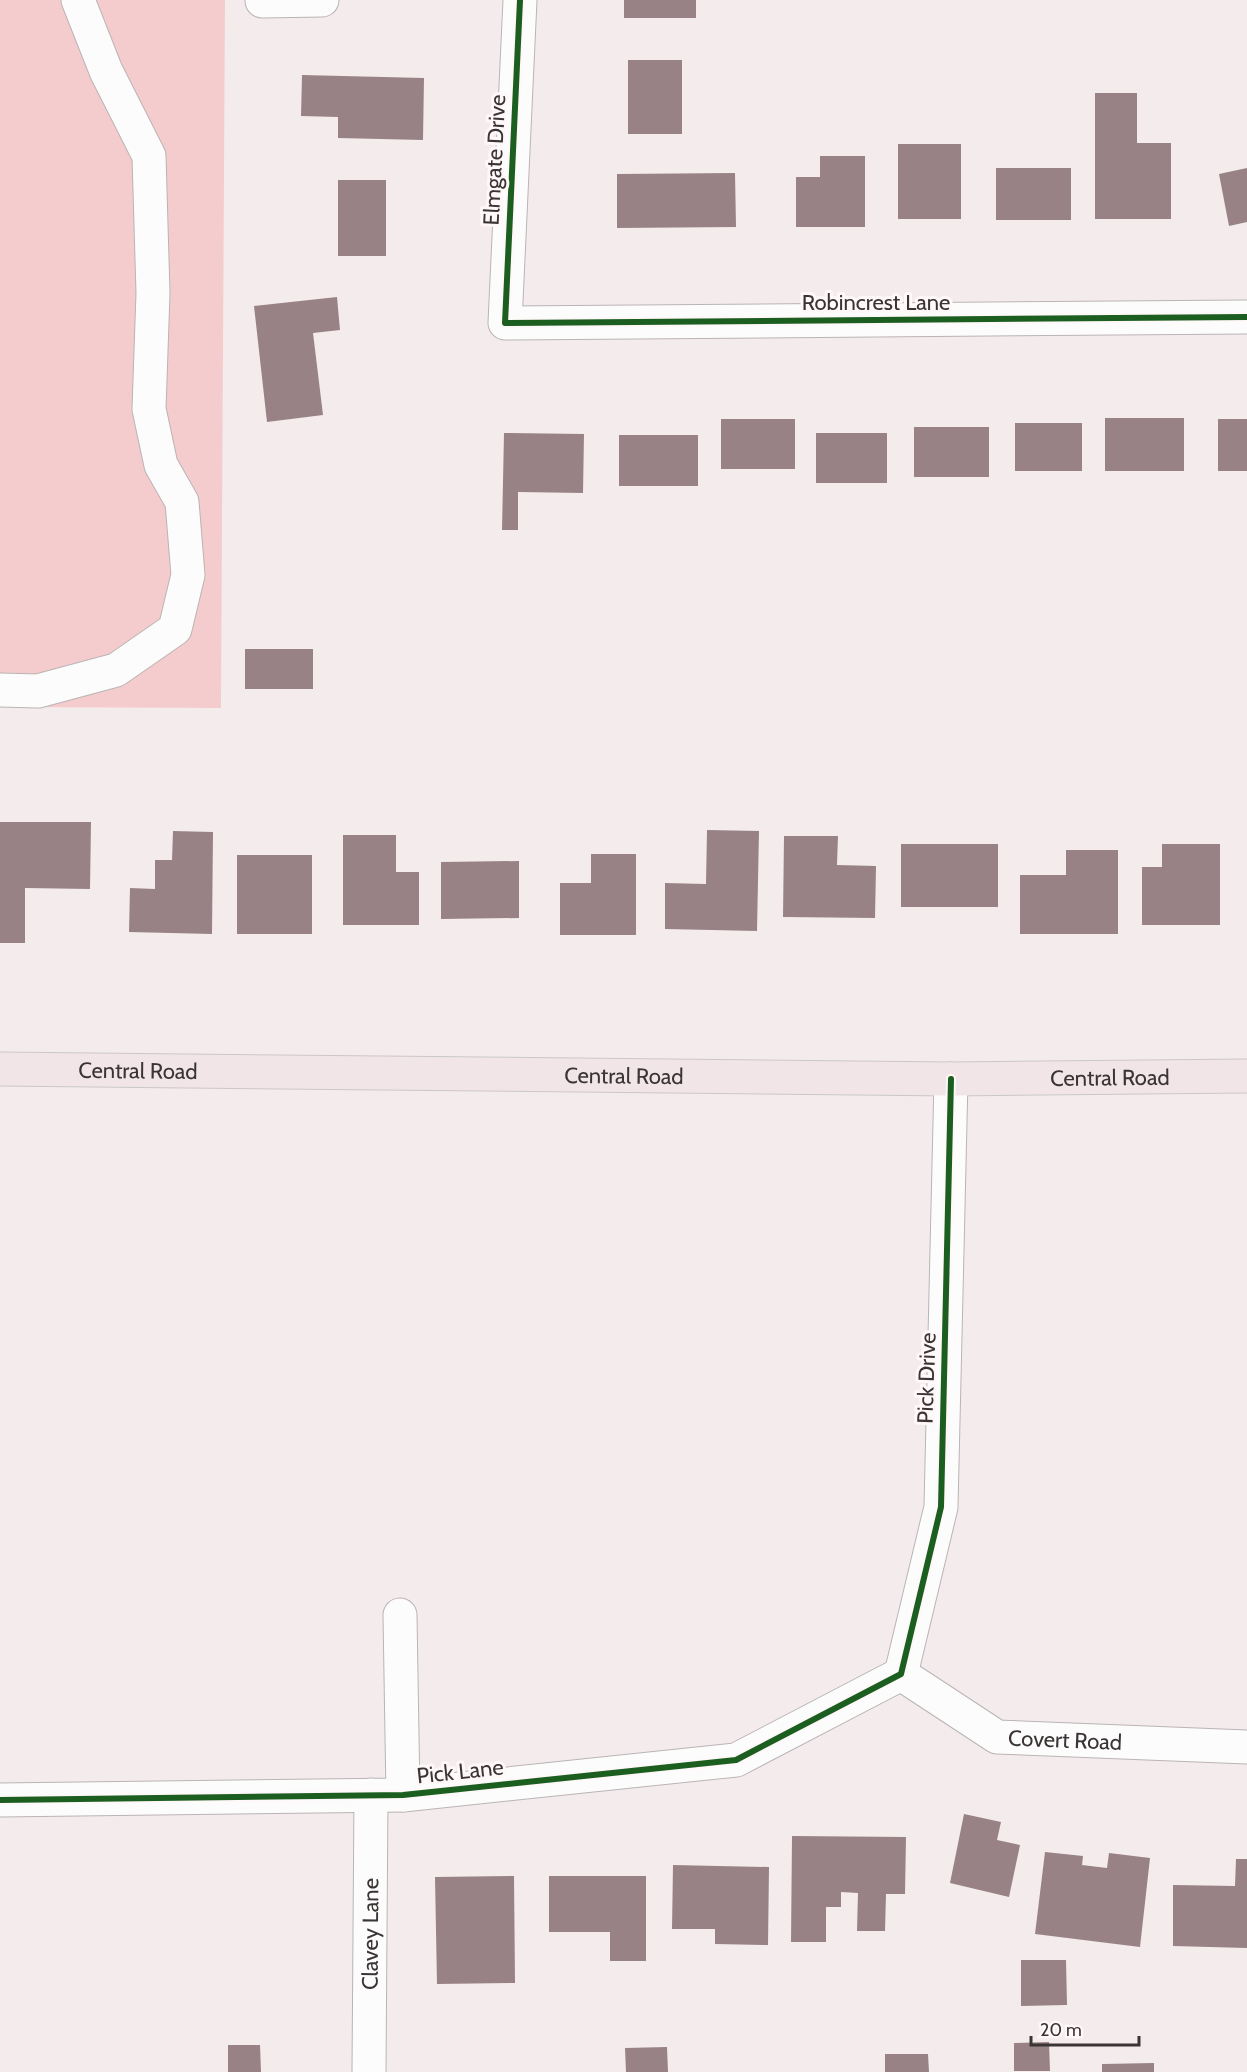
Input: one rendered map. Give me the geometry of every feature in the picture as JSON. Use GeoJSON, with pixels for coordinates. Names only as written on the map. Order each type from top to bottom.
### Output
{"type":"FeatureCollection","features":[{"type":"Feature","properties":{"kind":"main road","name":"Central Road"},"geometry":{"type":"LineString","coordinates":[[0,1069],[951,1079],[1247,1076]]}},
{"type":"Feature","properties":{"kind":"street"},"geometry":{"type":"LineString","coordinates":[[0,690],[38,691],[116,670],[175,629],[188,575],[182,502],[161,465],[149,409],[153,292],[149,156],[106,71],[78,0]]}},
{"type":"Feature","properties":{"kind":"street"},"geometry":{"type":"LineString","coordinates":[[262,1],[322,0]]}},
{"type":"Feature","properties":{"kind":"street","name":"Elmgate Drive"},"geometry":{"type":"LineString","coordinates":[[505,322],[520,0]]}},
{"type":"Feature","properties":{"kind":"street","name":"Robincrest Lane"},"geometry":{"type":"LineString","coordinates":[[505,322],[1247,317]]}},
{"type":"Feature","properties":{"kind":"street","name":"Pick Drive"},"geometry":{"type":"LineString","coordinates":[[901,1674],[941,1507],[951,1079]]}},
{"type":"Feature","properties":{"kind":"street","name":"Pick Lane"},"geometry":{"type":"LineString","coordinates":[[400,1615],[403,1795]]}},
{"type":"Feature","properties":{"kind":"street","name":"Covert Road"},"geometry":{"type":"LineString","coordinates":[[901,1674],[997,1737],[1247,1747]]}},
{"type":"Feature","properties":{"kind":"street","name":"Pick Lane"},"geometry":{"type":"LineString","coordinates":[[0,1800],[403,1795],[736,1760],[901,1674]]}},
{"type":"Feature","properties":{"kind":"street","name":"Clavey Lane"},"geometry":{"type":"LineString","coordinates":[[369,2072],[371,1795]]}},
{"type":"Feature","properties":{"kind":"shaded area"},"geometry":{"type":"Polygon","coordinates":[[[0,0],[225,0],[221,708],[0,707],[0,0]]]}},
{"type":"Feature","properties":{"kind":"building"},"geometry":{"type":"Polygon","coordinates":[[[624,0],[696,0],[696,18],[624,18],[624,0]]]}},
{"type":"Feature","properties":{"kind":"building"},"geometry":{"type":"Polygon","coordinates":[[[628,60],[682,60],[682,134],[628,134],[628,60]]]}},
{"type":"Feature","properties":{"kind":"building"},"geometry":{"type":"Polygon","coordinates":[[[302,75],[424,78],[423,140],[338,138],[338,117],[301,116],[302,75]]]}},
{"type":"Feature","properties":{"kind":"building"},"geometry":{"type":"Polygon","coordinates":[[[1095,93],[1137,93],[1137,143],[1171,143],[1171,219],[1095,219],[1095,93]]]}},
{"type":"Feature","properties":{"kind":"building"},"geometry":{"type":"Polygon","coordinates":[[[898,144],[961,144],[961,219],[898,219],[898,144]]]}},
{"type":"Feature","properties":{"kind":"building"},"geometry":{"type":"Polygon","coordinates":[[[820,156],[865,156],[865,227],[796,227],[796,177],[820,177],[820,156]]]}},
{"type":"Feature","properties":{"kind":"building"},"geometry":{"type":"Polygon","coordinates":[[[996,168],[1071,168],[1071,220],[996,220],[996,168]]]}},
{"type":"Feature","properties":{"kind":"building"},"geometry":{"type":"Polygon","coordinates":[[[1247,168],[1247,222],[1229,226],[1219,174],[1247,168]]]}},
{"type":"Feature","properties":{"kind":"building"},"geometry":{"type":"Polygon","coordinates":[[[735,173],[736,227],[617,228],[617,174],[735,173]]]}},
{"type":"Feature","properties":{"kind":"building"},"geometry":{"type":"Polygon","coordinates":[[[338,180],[386,180],[386,256],[338,256],[338,180]]]}},
{"type":"Feature","properties":{"kind":"building"},"geometry":{"type":"Polygon","coordinates":[[[337,297],[340,330],[313,333],[323,415],[267,422],[254,306],[337,297]]]}},
{"type":"Feature","properties":{"kind":"building"},"geometry":{"type":"Polygon","coordinates":[[[1105,418],[1184,418],[1184,471],[1105,471],[1105,418]]]}},
{"type":"Feature","properties":{"kind":"building"},"geometry":{"type":"Polygon","coordinates":[[[721,419],[795,419],[795,469],[721,469],[721,419]]]}},
{"type":"Feature","properties":{"kind":"building"},"geometry":{"type":"Polygon","coordinates":[[[1218,419],[1247,419],[1247,471],[1218,471],[1218,419]]]}},
{"type":"Feature","properties":{"kind":"building"},"geometry":{"type":"Polygon","coordinates":[[[1015,423],[1082,423],[1082,471],[1015,471],[1015,423]]]}},
{"type":"Feature","properties":{"kind":"building"},"geometry":{"type":"Polygon","coordinates":[[[914,427],[989,427],[989,477],[914,477],[914,427]]]}},
{"type":"Feature","properties":{"kind":"building"},"geometry":{"type":"Polygon","coordinates":[[[504,433],[584,434],[583,493],[518,492],[518,530],[502,530],[504,433]]]}},
{"type":"Feature","properties":{"kind":"building"},"geometry":{"type":"Polygon","coordinates":[[[816,433],[887,433],[887,483],[816,483],[816,433]]]}},
{"type":"Feature","properties":{"kind":"building"},"geometry":{"type":"Polygon","coordinates":[[[619,435],[698,435],[698,486],[619,486],[619,435]]]}},
{"type":"Feature","properties":{"kind":"building"},"geometry":{"type":"Polygon","coordinates":[[[245,649],[313,649],[313,689],[245,689],[245,649]]]}},
{"type":"Feature","properties":{"kind":"building"},"geometry":{"type":"Polygon","coordinates":[[[0,822],[91,822],[90,889],[25,888],[25,943],[0,943],[0,822]]]}},
{"type":"Feature","properties":{"kind":"building"},"geometry":{"type":"Polygon","coordinates":[[[707,830],[759,831],[757,931],[665,929],[665,883],[706,884],[707,830]]]}},
{"type":"Feature","properties":{"kind":"building"},"geometry":{"type":"Polygon","coordinates":[[[173,831],[213,832],[212,934],[129,932],[130,888],[155,889],[155,860],[172,860],[173,831]]]}},
{"type":"Feature","properties":{"kind":"building"},"geometry":{"type":"Polygon","coordinates":[[[343,835],[396,835],[396,872],[419,872],[419,925],[343,925],[343,835]]]}},
{"type":"Feature","properties":{"kind":"building"},"geometry":{"type":"Polygon","coordinates":[[[784,836],[838,836],[837,865],[876,866],[875,918],[783,917],[784,836]]]}},
{"type":"Feature","properties":{"kind":"building"},"geometry":{"type":"Polygon","coordinates":[[[901,844],[998,844],[998,907],[901,907],[901,844]]]}},
{"type":"Feature","properties":{"kind":"building"},"geometry":{"type":"Polygon","coordinates":[[[1162,844],[1220,844],[1220,925],[1142,925],[1142,867],[1162,867],[1162,844]]]}},
{"type":"Feature","properties":{"kind":"building"},"geometry":{"type":"Polygon","coordinates":[[[1066,850],[1118,850],[1118,934],[1020,934],[1020,875],[1066,875],[1066,850]]]}},
{"type":"Feature","properties":{"kind":"building"},"geometry":{"type":"Polygon","coordinates":[[[591,854],[636,854],[636,935],[560,935],[560,883],[591,883],[591,854]]]}},
{"type":"Feature","properties":{"kind":"building"},"geometry":{"type":"Polygon","coordinates":[[[237,855],[312,855],[312,934],[237,934],[237,855]]]}},
{"type":"Feature","properties":{"kind":"building"},"geometry":{"type":"Polygon","coordinates":[[[519,861],[519,918],[441,919],[441,862],[519,861]]]}},
{"type":"Feature","properties":{"kind":"building"},"geometry":{"type":"Polygon","coordinates":[[[964,1814],[1001,1822],[997,1840],[1020,1845],[1009,1897],[950,1883],[964,1814]]]}},
{"type":"Feature","properties":{"kind":"building"},"geometry":{"type":"Polygon","coordinates":[[[792,1836],[906,1837],[905,1894],[886,1894],[885,1931],[857,1931],[858,1893],[841,1892],[841,1907],[826,1907],[826,1942],[791,1942],[792,1836]]]}},
{"type":"Feature","properties":{"kind":"building"},"geometry":{"type":"Polygon","coordinates":[[[1045,1852],[1083,1856],[1082,1865],[1107,1868],[1109,1853],[1150,1858],[1140,1947],[1035,1934],[1045,1852]]]}},
{"type":"Feature","properties":{"kind":"building"},"geometry":{"type":"Polygon","coordinates":[[[1236,1859],[1247,1859],[1247,1948],[1173,1946],[1173,1885],[1235,1886],[1236,1859]]]}},
{"type":"Feature","properties":{"kind":"building"},"geometry":{"type":"Polygon","coordinates":[[[673,1865],[769,1867],[768,1945],[715,1944],[715,1929],[672,1929],[673,1865]]]}},
{"type":"Feature","properties":{"kind":"building"},"geometry":{"type":"Polygon","coordinates":[[[514,1876],[515,1983],[437,1984],[435,1877],[514,1876]]]}},
{"type":"Feature","properties":{"kind":"building"},"geometry":{"type":"Polygon","coordinates":[[[549,1876],[646,1876],[646,1961],[610,1961],[610,1932],[549,1932],[549,1876]]]}},
{"type":"Feature","properties":{"kind":"building"},"geometry":{"type":"Polygon","coordinates":[[[1021,1960],[1066,1960],[1067,2005],[1021,2006],[1021,1960]]]}},
{"type":"Feature","properties":{"kind":"building"},"geometry":{"type":"Polygon","coordinates":[[[1049,2042],[1050,2071],[1014,2071],[1014,2043],[1049,2042]]]}},
{"type":"Feature","properties":{"kind":"building"},"geometry":{"type":"Polygon","coordinates":[[[228,2045],[260,2045],[261,2072],[228,2072],[228,2045]]]}},
{"type":"Feature","properties":{"kind":"building"},"geometry":{"type":"Polygon","coordinates":[[[667,2047],[668,2072],[626,2072],[625,2048],[667,2047]]]}},
{"type":"Feature","properties":{"kind":"building"},"geometry":{"type":"Polygon","coordinates":[[[885,2054],[928,2054],[929,2072],[885,2072],[885,2054]]]}},
{"type":"Feature","properties":{"kind":"building"},"geometry":{"type":"Polygon","coordinates":[[[1154,2063],[1154,2072],[1102,2072],[1102,2064],[1154,2063]]]}},
{"type":"Feature","properties":{"kind":"cycle path"},"geometry":{"type":"LineString","coordinates":[[520,0],[505,323],[1247,317]]}},
{"type":"Feature","properties":{"kind":"cycle path"},"geometry":{"type":"LineString","coordinates":[[0,1800],[403,1795],[736,1760],[901,1674],[941,1507],[951,1079]]}}]}
